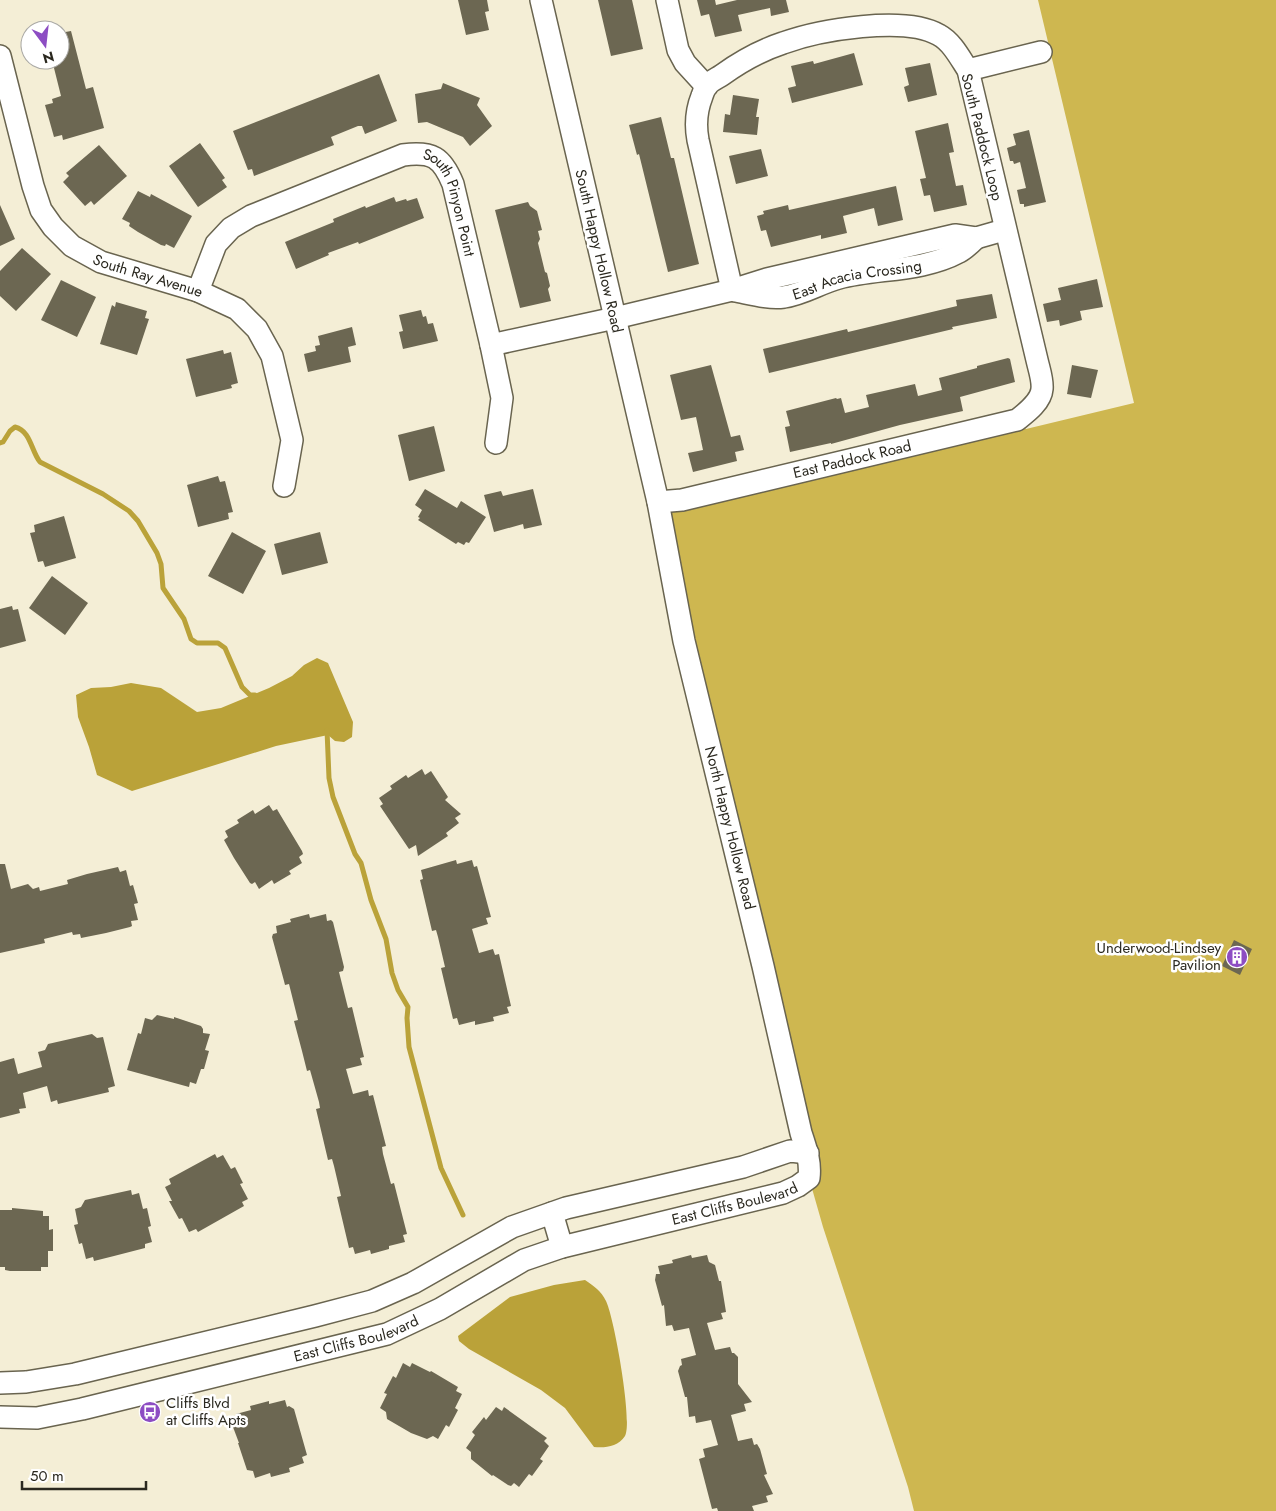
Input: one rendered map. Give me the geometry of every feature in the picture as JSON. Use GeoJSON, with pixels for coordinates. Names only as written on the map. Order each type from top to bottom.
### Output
{"type":"FeatureCollection","features":[{"type":"Feature","properties":{"kind":"street","name":"South Happy Hollow Road"},"geometry":{"type":"LineString","coordinates":[[540,0],[658,502]]}},
{"type":"Feature","properties":{"kind":"street"},"geometry":{"type":"LineString","coordinates":[[667,0],[678,50],[685,63],[706,86],[698,107],[695,124],[732,290]]}},
{"type":"Feature","properties":{"kind":"street","name":"South Paddock Loop"},"geometry":{"type":"LineString","coordinates":[[706,86],[736,65],[781,43],[813,34],[890,25],[917,27],[940,35],[955,50],[968,70],[1004,230],[1041,380],[1042,390],[1037,400]]}},
{"type":"Feature","properties":{"kind":"street"},"geometry":{"type":"LineString","coordinates":[[968,70],[1040,52]]}},
{"type":"Feature","properties":{"kind":"street","name":"South Ray Avenue"},"geometry":{"type":"LineString","coordinates":[[1,60],[33,186],[42,210],[53,227],[72,246],[101,262],[198,291],[238,309],[257,328],[272,356],[292,440],[284,486]]}},
{"type":"Feature","properties":{"kind":"street","name":"South Pinyon Point"},"geometry":{"type":"LineString","coordinates":[[198,291],[216,244],[231,228],[251,216],[403,155],[420,153],[435,158],[447,168],[453,184],[491,346],[502,398],[496,443]]}},
{"type":"Feature","properties":{"kind":"street","name":"East Acacia Crossing"},"geometry":{"type":"LineString","coordinates":[[491,346],[732,290],[767,278],[954,235],[976,238],[1004,230]]}},
{"type":"Feature","properties":{"kind":"street","name":"East Paddock Road"},"geometry":{"type":"LineString","coordinates":[[658,502],[682,500],[1017,420],[1030,411],[1037,400]]}},
{"type":"Feature","properties":{"kind":"street","name":"North Happy Hollow Road"},"geometry":{"type":"LineString","coordinates":[[658,502],[684,641],[761,956],[801,1133],[808,1153]]}},
{"type":"Feature","properties":{"kind":"street","name":"East Cliffs Boulevard"},"geometry":{"type":"LineString","coordinates":[[0,1383],[26,1382],[74,1374],[372,1301],[413,1283],[512,1227],[566,1208],[743,1167],[790,1151],[808,1153],[809,1178],[798,1186],[783,1192],[562,1246],[524,1260],[440,1309],[387,1334],[82,1409],[37,1418],[0,1418]]}},
{"type":"Feature","properties":{"kind":"street"},"geometry":{"type":"LineString","coordinates":[[552,1213],[562,1246]]}},
{"type":"Feature","properties":{"kind":"shaded area"},"geometry":{"type":"Polygon","coordinates":[[[1038,0],[1276,0],[1276,1511],[914,1511],[809,1178],[658,502],[1017,420],[1026,429],[1134,403],[1038,0]]]}},
{"type":"Feature","properties":{"kind":"shaded area"},"geometry":{"type":"Polygon","coordinates":[[[317,658],[328,663],[353,722],[352,737],[344,742],[335,741],[328,735],[276,746],[132,791],[97,775],[78,717],[76,695],[91,688],[131,683],[161,688],[197,712],[221,708],[269,688],[292,676],[304,665],[317,658]]]}},
{"type":"Feature","properties":{"kind":"shaded area"},"geometry":{"type":"Polygon","coordinates":[[[585,1280],[602,1294],[606,1301],[618,1347],[625,1391],[627,1427],[625,1436],[615,1445],[607,1447],[594,1447],[565,1408],[541,1390],[469,1349],[459,1341],[458,1336],[510,1297],[554,1285],[585,1280]]]}},
{"type":"Feature","properties":{"kind":"building"},"geometry":{"type":"Polygon","coordinates":[[[458,0],[487,0],[489,11],[485,12],[489,30],[466,35],[458,0]]]}},
{"type":"Feature","properties":{"kind":"building"},"geometry":{"type":"Polygon","coordinates":[[[598,0],[632,0],[643,49],[611,56],[598,0]]]}},
{"type":"Feature","properties":{"kind":"building"},"geometry":{"type":"Polygon","coordinates":[[[697,0],[715,0],[716,5],[737,0],[786,0],[789,12],[771,16],[770,8],[738,15],[742,31],[715,37],[709,14],[701,16],[697,0]]]}},
{"type":"Feature","properties":{"kind":"building"},"geometry":{"type":"Polygon","coordinates":[[[70,31],[86,89],[93,87],[104,128],[63,140],[62,135],[54,137],[45,105],[53,103],[52,99],[61,96],[54,70],[70,70],[70,31]]]}},
{"type":"Feature","properties":{"kind":"building"},"geometry":{"type":"Polygon","coordinates":[[[854,53],[863,85],[792,103],[788,88],[796,86],[791,66],[813,61],[814,64],[854,53]]]}},
{"type":"Feature","properties":{"kind":"building"},"geometry":{"type":"Polygon","coordinates":[[[930,63],[937,95],[908,102],[904,87],[909,85],[905,68],[930,63]]]}},
{"type":"Feature","properties":{"kind":"building"},"geometry":{"type":"Polygon","coordinates":[[[379,74],[397,121],[365,134],[362,126],[358,126],[331,137],[334,145],[254,176],[252,169],[248,170],[233,131],[379,74]]]}},
{"type":"Feature","properties":{"kind":"building"},"geometry":{"type":"Polygon","coordinates":[[[443,83],[480,98],[477,105],[492,126],[470,146],[463,137],[427,122],[418,123],[415,94],[441,89],[443,83]]]}},
{"type":"Feature","properties":{"kind":"building"},"geometry":{"type":"Polygon","coordinates":[[[733,95],[759,99],[756,117],[759,117],[757,135],[723,132],[725,114],[730,115],[733,95]]]}},
{"type":"Feature","properties":{"kind":"building"},"geometry":{"type":"Polygon","coordinates":[[[661,117],[671,158],[674,158],[699,264],[668,272],[639,154],[637,155],[629,125],[661,117]]]}},
{"type":"Feature","properties":{"kind":"building"},"geometry":{"type":"Polygon","coordinates":[[[948,123],[954,152],[949,153],[956,186],[963,185],[967,205],[934,212],[930,195],[924,196],[920,179],[926,178],[915,131],[948,123]]]}},
{"type":"Feature","properties":{"kind":"building"},"geometry":{"type":"Polygon","coordinates":[[[1029,130],[1046,202],[1024,207],[1024,204],[1020,204],[1017,190],[1026,188],[1020,162],[1014,164],[1013,161],[1010,161],[1007,148],[1016,145],[1013,134],[1029,130]]]}},
{"type":"Feature","properties":{"kind":"building"},"geometry":{"type":"Polygon","coordinates":[[[200,143],[225,178],[222,180],[227,187],[198,207],[169,166],[200,143]]]}},
{"type":"Feature","properties":{"kind":"building"},"geometry":{"type":"Polygon","coordinates":[[[99,145],[127,176],[94,205],[91,201],[85,206],[63,182],[69,176],[66,173],[99,145]]]}},
{"type":"Feature","properties":{"kind":"building"},"geometry":{"type":"Polygon","coordinates":[[[761,149],[768,176],[736,184],[729,156],[761,149]]]}},
{"type":"Feature","properties":{"kind":"building"},"geometry":{"type":"Polygon","coordinates":[[[896,186],[903,220],[878,226],[874,208],[843,216],[847,233],[821,239],[821,235],[771,247],[766,230],[761,231],[757,216],[764,214],[763,211],[788,205],[789,210],[896,186]]]}},
{"type":"Feature","properties":{"kind":"building"},"geometry":{"type":"Polygon","coordinates":[[[138,191],[150,197],[151,194],[192,216],[174,248],[166,244],[165,246],[161,245],[129,226],[130,223],[122,219],[138,191]]]}},
{"type":"Feature","properties":{"kind":"building"},"geometry":{"type":"Polygon","coordinates":[[[394,197],[396,202],[417,198],[424,218],[359,244],[358,242],[328,253],[329,255],[296,269],[285,242],[334,222],[333,219],[394,197]]]}},
{"type":"Feature","properties":{"kind":"building"},"geometry":{"type":"Polygon","coordinates":[[[528,202],[537,211],[542,230],[538,231],[540,239],[538,243],[550,286],[548,289],[551,301],[520,308],[495,210],[528,202]]]}},
{"type":"Feature","properties":{"kind":"building"},"geometry":{"type":"Polygon","coordinates":[[[0,205],[15,239],[0,246],[0,205]]]}},
{"type":"Feature","properties":{"kind":"building"},"geometry":{"type":"Polygon","coordinates":[[[22,248],[51,274],[16,311],[0,296],[0,271],[22,248]]]}},
{"type":"Feature","properties":{"kind":"building"},"geometry":{"type":"Polygon","coordinates":[[[1097,279],[1103,307],[1080,311],[1082,320],[1060,326],[1059,320],[1047,322],[1043,304],[1061,300],[1058,288],[1097,279]]]}},
{"type":"Feature","properties":{"kind":"building"},"geometry":{"type":"Polygon","coordinates":[[[61,280],[96,297],[77,337],[41,320],[61,280]]]}},
{"type":"Feature","properties":{"kind":"building"},"geometry":{"type":"Polygon","coordinates":[[[992,294],[997,318],[952,327],[953,329],[769,373],[763,349],[847,329],[848,332],[957,306],[956,300],[992,294]]]}},
{"type":"Feature","properties":{"kind":"building"},"geometry":{"type":"Polygon","coordinates":[[[116,302],[147,311],[145,318],[149,319],[137,355],[100,344],[112,305],[115,307],[116,302]]]}},
{"type":"Feature","properties":{"kind":"building"},"geometry":{"type":"Polygon","coordinates":[[[421,310],[423,317],[426,316],[428,324],[433,323],[438,341],[403,349],[399,332],[403,331],[399,315],[421,310]]]}},
{"type":"Feature","properties":{"kind":"building"},"geometry":{"type":"Polygon","coordinates":[[[352,327],[356,345],[348,347],[351,362],[308,372],[304,354],[316,351],[315,346],[320,345],[318,336],[352,327]]]}},
{"type":"Feature","properties":{"kind":"building"},"geometry":{"type":"Polygon","coordinates":[[[223,350],[224,354],[231,352],[238,383],[231,385],[232,388],[196,397],[186,359],[223,350]]]}},
{"type":"Feature","properties":{"kind":"building"},"geometry":{"type":"Polygon","coordinates":[[[1010,359],[1015,382],[960,397],[963,411],[900,425],[831,444],[790,452],[785,427],[790,426],[786,411],[841,398],[845,413],[869,407],[866,395],[915,384],[918,396],[942,390],[939,378],[1010,359]]]}},
{"type":"Feature","properties":{"kind":"building"},"geometry":{"type":"Polygon","coordinates":[[[711,365],[731,437],[740,435],[744,450],[735,452],[737,461],[693,472],[688,453],[703,450],[696,417],[681,420],[670,375],[711,365]]]}},
{"type":"Feature","properties":{"kind":"building"},"geometry":{"type":"Polygon","coordinates":[[[1072,365],[1098,370],[1091,398],[1067,394],[1072,365]]]}},
{"type":"Feature","properties":{"kind":"building"},"geometry":{"type":"Polygon","coordinates":[[[434,426],[445,471],[409,481],[398,435],[434,426]]]}},
{"type":"Feature","properties":{"kind":"building"},"geometry":{"type":"Polygon","coordinates":[[[218,476],[220,482],[225,481],[233,512],[228,513],[229,519],[198,527],[187,485],[218,476]]]}},
{"type":"Feature","properties":{"kind":"building"},"geometry":{"type":"Polygon","coordinates":[[[425,489],[457,508],[461,501],[486,517],[469,543],[466,542],[464,545],[458,542],[456,544],[418,520],[422,510],[415,505],[425,489]]]}},
{"type":"Feature","properties":{"kind":"building"},"geometry":{"type":"Polygon","coordinates":[[[533,489],[542,525],[524,529],[523,524],[494,532],[484,495],[501,491],[503,496],[533,489]]]}},
{"type":"Feature","properties":{"kind":"building"},"geometry":{"type":"Polygon","coordinates":[[[64,516],[76,558],[45,567],[43,561],[38,562],[30,533],[35,532],[34,525],[64,516]]]}},
{"type":"Feature","properties":{"kind":"building"},"geometry":{"type":"Polygon","coordinates":[[[232,532],[266,551],[243,594],[208,576],[232,532]]]}},
{"type":"Feature","properties":{"kind":"building"},"geometry":{"type":"Polygon","coordinates":[[[320,532],[328,563],[282,575],[274,544],[320,532]]]}},
{"type":"Feature","properties":{"kind":"building"},"geometry":{"type":"Polygon","coordinates":[[[52,576],[88,603],[65,635],[29,608],[52,576]]]}},
{"type":"Feature","properties":{"kind":"building"},"geometry":{"type":"Polygon","coordinates":[[[12,606],[13,610],[18,609],[26,641],[0,648],[0,609],[12,606]]]}},
{"type":"Feature","properties":{"kind":"building"},"geometry":{"type":"Polygon","coordinates":[[[422,769],[425,775],[431,771],[448,797],[445,800],[461,814],[455,818],[459,823],[446,833],[448,836],[418,856],[416,845],[409,849],[380,806],[383,804],[379,798],[392,789],[390,786],[406,775],[408,778],[422,769]]]}},
{"type":"Feature","properties":{"kind":"building"},"geometry":{"type":"Polygon","coordinates":[[[269,805],[273,811],[277,809],[302,851],[303,854],[299,857],[302,863],[289,871],[291,874],[274,884],[272,880],[259,889],[255,882],[250,883],[234,858],[224,840],[228,837],[225,831],[239,823],[237,820],[253,810],[255,814],[269,805]]]}},
{"type":"Feature","properties":{"kind":"building"},"geometry":{"type":"Polygon","coordinates":[[[456,860],[457,864],[472,860],[474,867],[477,866],[491,917],[486,918],[488,924],[472,929],[479,953],[493,949],[495,955],[499,954],[511,1006],[507,1007],[509,1013],[493,1017],[494,1021],[475,1025],[475,1021],[459,1025],[457,1018],[453,1019],[441,968],[445,967],[438,937],[436,930],[432,931],[420,880],[423,879],[421,870],[456,860]]]}},
{"type":"Feature","properties":{"kind":"building"},"geometry":{"type":"Polygon","coordinates":[[[0,864],[5,864],[11,889],[28,884],[33,889],[39,887],[40,891],[68,884],[67,880],[87,874],[118,867],[120,872],[126,870],[130,886],[133,885],[138,903],[134,904],[138,920],[131,921],[132,926],[130,927],[106,933],[81,938],[80,934],[73,935],[72,932],[44,939],[45,943],[0,953],[0,864]]]}},
{"type":"Feature","properties":{"kind":"building"},"geometry":{"type":"Polygon","coordinates":[[[309,914],[310,918],[326,914],[327,921],[331,920],[333,922],[344,967],[343,971],[339,972],[348,1008],[352,1007],[364,1057],[360,1058],[362,1065],[346,1069],[353,1094],[368,1090],[369,1096],[373,1095],[386,1146],[382,1147],[383,1154],[391,1184],[394,1183],[407,1234],[403,1235],[405,1242],[389,1246],[389,1249],[371,1254],[370,1250],[355,1254],[353,1247],[349,1248],[337,1197],[341,1196],[334,1166],[332,1159],[328,1160],[316,1109],[320,1108],[319,1102],[310,1070],[307,1071],[294,1021],[298,1020],[289,984],[285,985],[272,937],[273,934],[277,933],[276,926],[291,922],[290,919],[309,914]]]}},
{"type":"Feature","properties":{"kind":"building","name":"Underwood-Lindsey Pavilion"},"geometry":{"type":"Polygon","coordinates":[[[1234,940],[1252,949],[1240,975],[1222,966],[1234,940]]]}},
{"type":"Feature","properties":{"kind":"building"},"geometry":{"type":"Polygon","coordinates":[[[157,1015],[174,1019],[174,1017],[201,1026],[203,1033],[210,1034],[205,1050],[209,1051],[204,1069],[201,1069],[196,1084],[190,1082],[189,1087],[127,1070],[138,1033],[141,1034],[145,1018],[152,1020],[157,1015]]]}},
{"type":"Feature","properties":{"kind":"building"},"geometry":{"type":"Polygon","coordinates":[[[92,1034],[97,1038],[103,1037],[115,1086],[108,1088],[109,1092],[58,1104],[57,1100],[51,1102],[47,1086],[23,1093],[26,1108],[19,1109],[20,1113],[0,1118],[0,1062],[14,1058],[18,1074],[42,1067],[38,1052],[45,1050],[48,1044],[92,1034]]]}},
{"type":"Feature","properties":{"kind":"building"},"geometry":{"type":"Polygon","coordinates":[[[215,1154],[217,1158],[223,1155],[231,1169],[235,1167],[243,1183],[240,1184],[248,1199],[242,1202],[244,1206],[198,1232],[196,1229],[189,1232],[182,1218],[179,1219],[169,1201],[172,1201],[165,1187],[171,1184],[169,1179],[215,1154]]]}},
{"type":"Feature","properties":{"kind":"building"},"geometry":{"type":"Polygon","coordinates":[[[131,1190],[132,1195],[139,1193],[143,1209],[147,1208],[151,1226],[148,1227],[152,1242],[145,1244],[145,1248],[114,1256],[94,1261],[93,1257],[86,1259],[82,1243],[79,1244],[74,1225],[78,1224],[75,1209],[81,1207],[85,1200],[131,1190]]]}},
{"type":"Feature","properties":{"kind":"building"},"geometry":{"type":"Polygon","coordinates":[[[12,1208],[43,1211],[43,1216],[49,1216],[49,1230],[53,1229],[53,1251],[48,1251],[48,1267],[41,1267],[41,1271],[10,1271],[5,1270],[5,1267],[0,1267],[0,1210],[12,1210],[12,1208]]]}},
{"type":"Feature","properties":{"kind":"building"},"geometry":{"type":"Polygon","coordinates":[[[691,1255],[692,1258],[707,1255],[709,1262],[715,1265],[719,1281],[721,1281],[726,1312],[721,1313],[723,1319],[707,1323],[715,1350],[730,1347],[732,1353],[738,1357],[738,1384],[752,1402],[744,1404],[746,1411],[731,1415],[738,1441],[752,1438],[754,1445],[757,1444],[760,1449],[767,1474],[764,1475],[773,1494],[766,1496],[768,1502],[752,1506],[754,1511],[718,1511],[717,1508],[712,1509],[699,1459],[705,1457],[703,1449],[718,1445],[711,1420],[696,1423],[695,1416],[689,1417],[687,1397],[685,1397],[678,1371],[682,1365],[681,1359],[696,1355],[689,1328],[674,1331],[672,1325],[666,1326],[664,1305],[662,1306],[655,1280],[656,1274],[660,1274],[658,1266],[673,1263],[672,1260],[691,1255]]]}},
{"type":"Feature","properties":{"kind":"building"},"geometry":{"type":"Polygon","coordinates":[[[403,1363],[410,1367],[412,1363],[431,1371],[458,1387],[456,1391],[462,1394],[455,1408],[458,1410],[449,1427],[446,1425],[438,1439],[433,1436],[427,1439],[411,1433],[387,1419],[386,1412],[380,1408],[387,1394],[384,1393],[393,1376],[396,1378],[403,1363]]]}},
{"type":"Feature","properties":{"kind":"building"},"geometry":{"type":"Polygon","coordinates":[[[285,1400],[287,1407],[289,1406],[294,1409],[307,1455],[302,1457],[304,1463],[289,1468],[290,1472],[271,1477],[270,1473],[255,1478],[253,1471],[247,1470],[233,1427],[238,1421],[236,1414],[251,1410],[250,1406],[269,1401],[269,1404],[285,1400]]]}},
{"type":"Feature","properties":{"kind":"building"},"geometry":{"type":"Polygon","coordinates":[[[496,1407],[502,1411],[504,1407],[547,1438],[544,1441],[549,1446],[540,1459],[543,1461],[532,1476],[529,1474],[519,1487],[514,1483],[511,1486],[508,1485],[492,1476],[471,1459],[471,1452],[466,1448],[475,1435],[472,1432],[484,1417],[486,1420],[496,1407]]]}},
{"type":"Feature","properties":{"kind":"waterway"},"geometry":{"type":"LineString","coordinates":[[0,443],[3,442],[15,427],[20,429],[28,437],[40,462],[103,494],[129,511],[138,521],[157,553],[161,564],[163,588],[184,619],[191,639],[197,643],[218,643],[225,648],[242,687],[250,695],[255,695]]}},
{"type":"Feature","properties":{"kind":"waterway"},"geometry":{"type":"LineString","coordinates":[[327,730],[329,778],[333,797],[355,854],[361,863],[371,900],[386,939],[392,973],[398,990],[408,1007],[409,1047],[441,1168],[463,1215]]}},
{"type":"Feature","properties":{"kind":"place","name":"Underwood-Lindsey Pavilion"},"geometry":{"type":"Point","coordinates":[1237,957]}},
{"type":"Feature","properties":{"kind":"place","name":"Cliffs Blvd at Cliffs Apts"},"geometry":{"type":"Point","coordinates":[150,1412]}}]}
